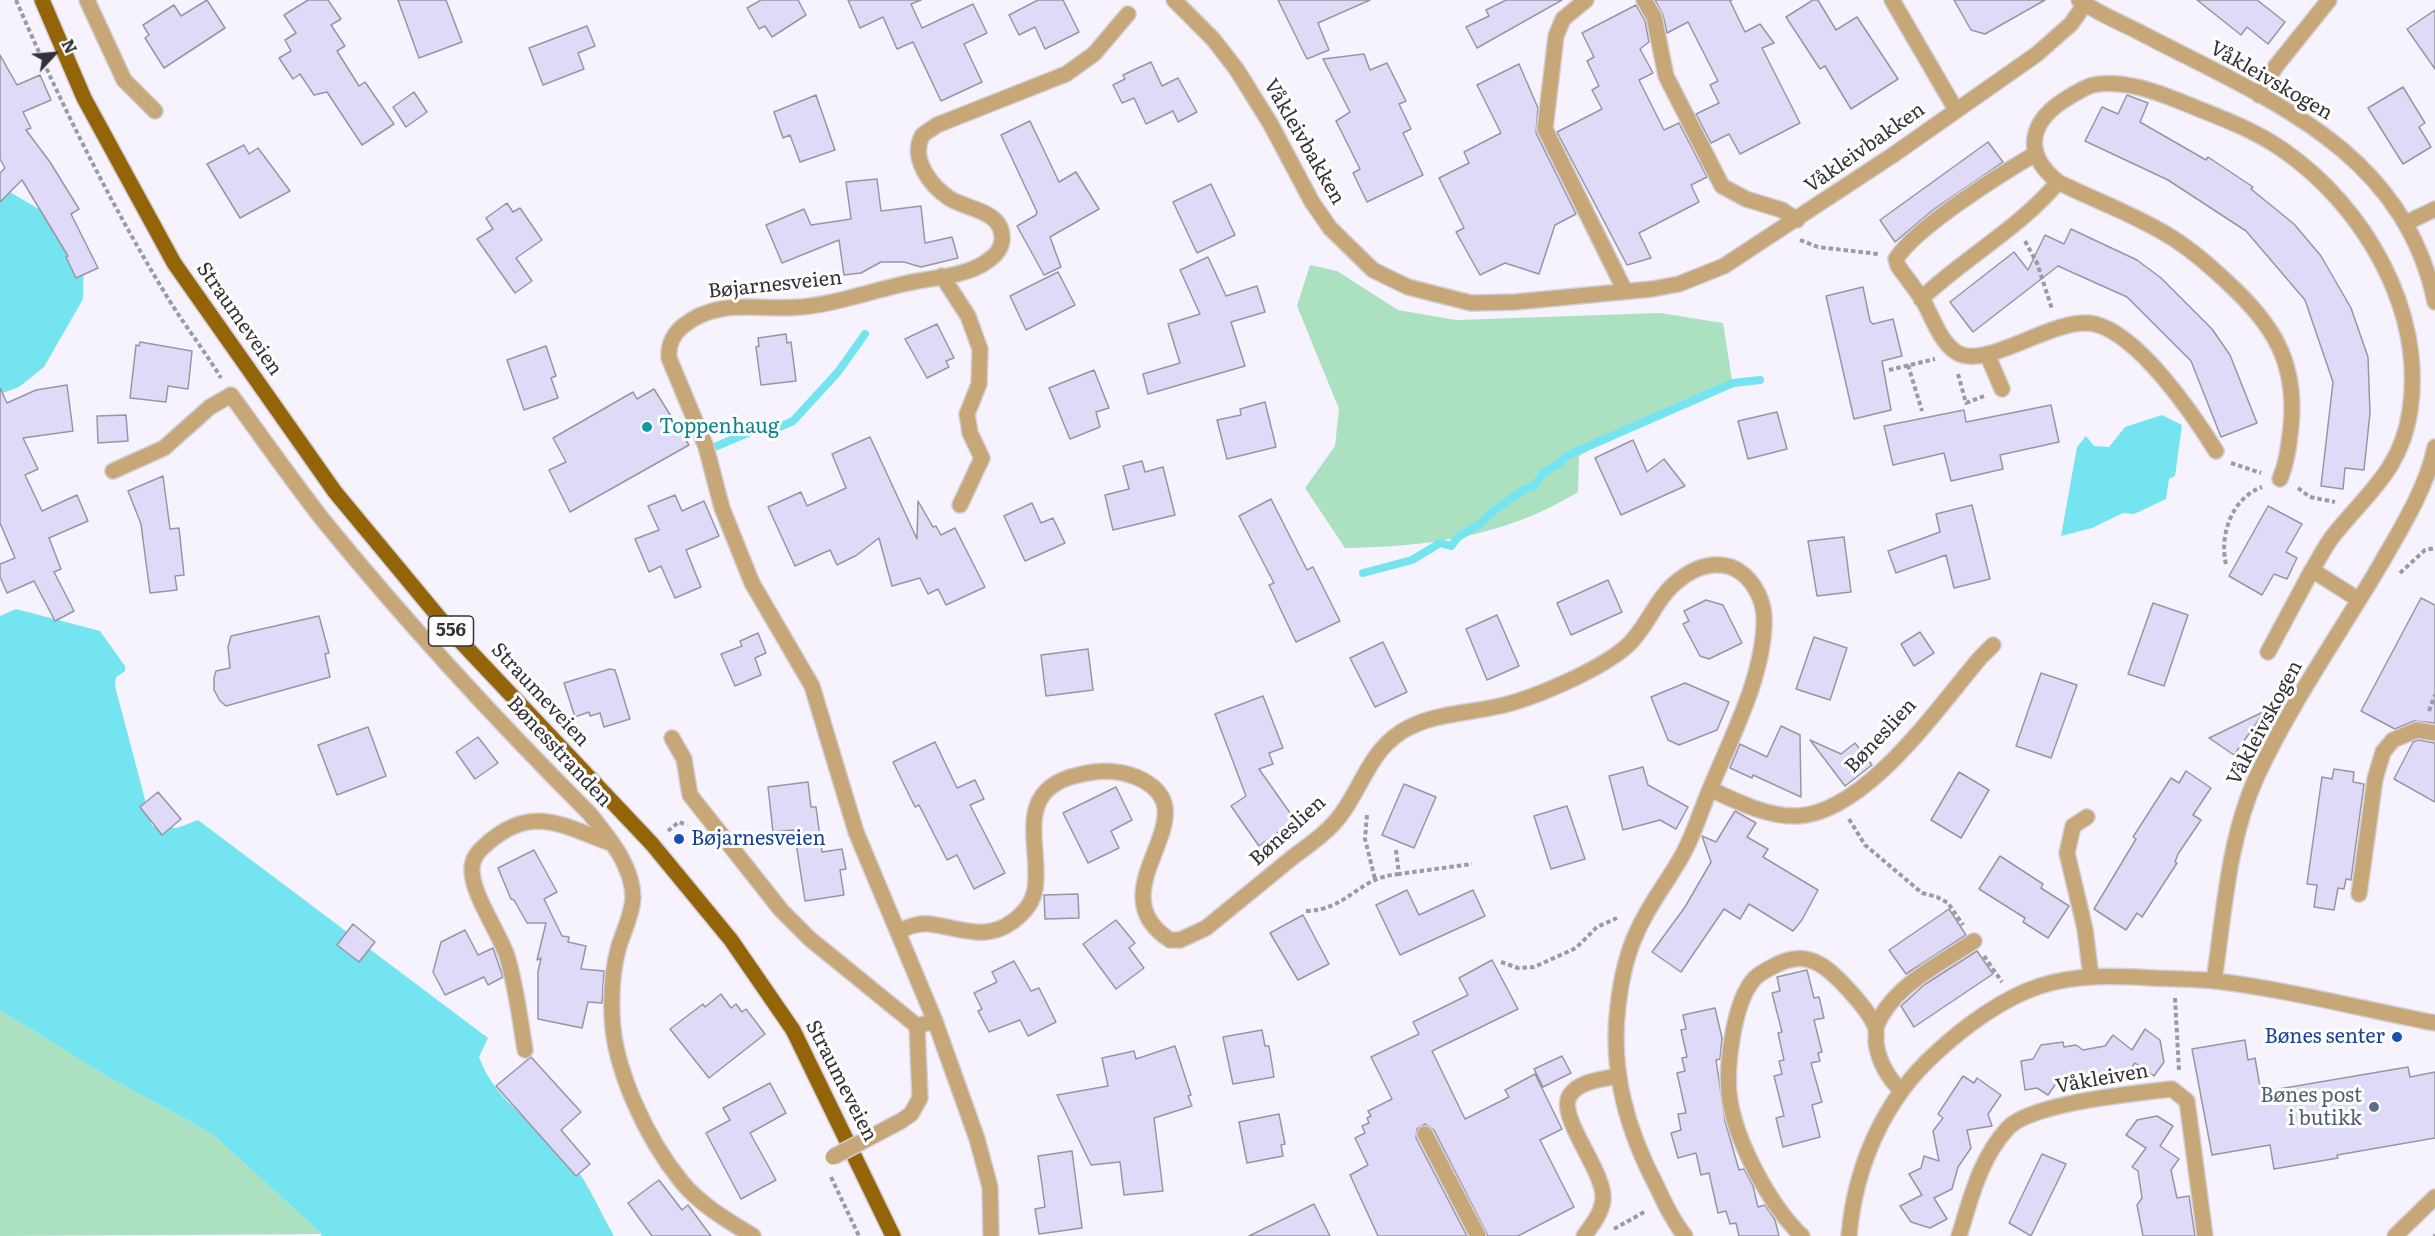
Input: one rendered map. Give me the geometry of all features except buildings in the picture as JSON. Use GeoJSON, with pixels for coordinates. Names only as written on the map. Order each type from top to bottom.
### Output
{"type":"FeatureCollection","features":[{"type":"Feature","properties":{"kind":"main road","name":"Straumeveien"},"geometry":{"type":"LineString","coordinates":[[42,0],[90,109],[143,209],[181,273],[335,492],[447,627],[652,844],[731,940],[793,1030],[893,1236]]}},
{"type":"Feature","properties":{"kind":"street"},"geometry":{"type":"LineString","coordinates":[[87,0],[124,80],[154,111]]}},
{"type":"Feature","properties":{"kind":"street","name":"Våkleivbakken"},"geometry":{"type":"LineString","coordinates":[[1174,0],[1213,39],[1237,69],[1270,123],[1312,202],[1330,228],[1373,270],[1408,288],[1471,303],[1515,302],[1679,284],[1724,266],[1797,220],[2058,37],[2082,2]]}},
{"type":"Feature","properties":{"kind":"street"},"geometry":{"type":"LineString","coordinates":[[1586,0],[1563,19],[1556,36],[1545,129],[1625,291]]}},
{"type":"Feature","properties":{"kind":"street","name":"Våkleivbakken"},"geometry":{"type":"LineString","coordinates":[[1644,0],[1654,17],[1666,76],[1722,186],[1746,199],[1782,210],[1797,220]]}},
{"type":"Feature","properties":{"kind":"street","name":"Våkleivbakken"},"geometry":{"type":"LineString","coordinates":[[1892,0],[1956,110]]}},
{"type":"Feature","properties":{"kind":"street"},"geometry":{"type":"LineString","coordinates":[[2259,95],[2276,66],[2329,0]]}},
{"type":"Feature","properties":{"kind":"street","name":"Våkleivskogen"},"geometry":{"type":"LineString","coordinates":[[2082,2],[2306,120],[2346,152],[2380,189],[2406,223],[2420,253],[2435,302]]}},
{"type":"Feature","properties":{"kind":"street","name":"Bøjarnesveien"},"geometry":{"type":"LineString","coordinates":[[991,1236],[990,1187],[977,1139],[935,1021],[856,832],[812,686],[752,583],[722,508],[706,447],[669,358],[668,348],[678,330],[694,317],[719,308],[759,305],[808,307],[969,271],[996,255],[1001,246],[1002,233],[995,221],[985,213],[950,199],[935,186],[923,169],[918,151],[923,135],[937,126],[1066,74],[1094,54],[1128,15]]}},
{"type":"Feature","properties":{"kind":"street"},"geometry":{"type":"LineString","coordinates":[[2268,652],[2332,537],[2389,471],[2406,434],[2412,379],[2405,321],[2397,295],[2370,242],[2332,194],[2284,150],[2260,135],[2161,94],[2132,86],[2092,85],[2053,107],[2035,134],[2033,144],[2035,154],[2049,175],[2058,182],[2169,236],[2211,267],[2248,300],[2268,324],[2279,344],[2292,390],[2288,448],[2279,479]]}},
{"type":"Feature","properties":{"kind":"street"},"geometry":{"type":"LineString","coordinates":[[2035,154],[1993,179],[1909,242],[1896,259],[1922,299],[1942,337],[1956,353],[1977,356],[2058,328],[2084,323],[2096,325],[2126,341],[2181,398],[2221,456]]}},
{"type":"Feature","properties":{"kind":"street"},"geometry":{"type":"LineString","coordinates":[[1922,299],[2012,224],[2058,182]]}},
{"type":"Feature","properties":{"kind":"street"},"geometry":{"type":"LineString","coordinates":[[2406,223],[2435,209]]}},
{"type":"Feature","properties":{"kind":"street"},"geometry":{"type":"LineString","coordinates":[[942,276],[968,316],[980,349],[979,384],[967,414],[970,433],[982,458],[960,506]]}},
{"type":"Feature","properties":{"kind":"street"},"geometry":{"type":"LineString","coordinates":[[1987,354],[2002,389]]}},
{"type":"Feature","properties":{"kind":"street","name":"Bønesstranden"},"geometry":{"type":"LineString","coordinates":[[113,471],[164,448],[210,407],[231,394],[321,517],[364,569],[424,638],[590,814],[614,844],[628,873],[633,896],[631,912],[615,967],[612,1015],[622,1071],[657,1146],[682,1182],[723,1218],[753,1236]]}},
{"type":"Feature","properties":{"kind":"street","name":"Våkleivskogen"},"geometry":{"type":"LineString","coordinates":[[2214,981],[2231,867],[2248,796],[2283,725],[2398,533],[2422,484],[2435,447]]}},
{"type":"Feature","properties":{"kind":"street","name":"Bøneslien"},"geometry":{"type":"LineString","coordinates":[[898,930],[928,924],[969,933],[986,932],[999,930],[1011,922],[1030,903],[1035,891],[1033,821],[1047,792],[1071,776],[1113,770],[1147,782],[1164,804],[1164,829],[1142,887],[1141,900],[1152,924],[1170,940],[1180,940],[1206,928],[1330,827],[1345,809],[1378,752],[1405,729],[1440,716],[1502,706],[1525,699],[1609,658],[1629,644],[1665,593],[1678,580],[1701,568],[1724,564],[1736,569],[1755,588],[1764,614],[1763,630],[1746,703],[1686,849],[1655,898],[1628,953],[1616,1025],[1618,1076],[1633,1136],[1678,1234]]}},
{"type":"Feature","properties":{"kind":"street"},"geometry":{"type":"LineString","coordinates":[[2312,570],[2359,600]]}},
{"type":"Feature","properties":{"kind":"street","name":"Bøneslien"},"geometry":{"type":"LineString","coordinates":[[1710,789],[1744,804],[1779,815],[1811,814],[1840,802],[1869,783],[1891,761],[1993,645]]}},
{"type":"Feature","properties":{"kind":"street"},"geometry":{"type":"LineString","coordinates":[[2359,894],[2375,779],[2383,752],[2393,740],[2417,730],[2435,734]]}},
{"type":"Feature","properties":{"kind":"street"},"geometry":{"type":"LineString","coordinates":[[672,738],[684,759],[690,795],[781,910],[810,939],[917,1026],[920,1098],[911,1114],[833,1157]]}},
{"type":"Feature","properties":{"kind":"street"},"geometry":{"type":"LineString","coordinates":[[2086,817],[2073,826],[2067,853],[2085,929],[2091,977]]}},
{"type":"Feature","properties":{"kind":"street"},"geometry":{"type":"LineString","coordinates":[[525,1050],[506,954],[482,906],[472,867],[478,851],[506,828],[529,820],[554,823],[614,844]]}},
{"type":"Feature","properties":{"kind":"street"},"geometry":{"type":"LineString","coordinates":[[1901,1091],[1888,1077],[1878,1054],[1876,1027],[1881,1014],[1900,992],[1974,941]]}},
{"type":"Feature","properties":{"kind":"street"},"geometry":{"type":"LineString","coordinates":[[1802,1236],[1778,1207],[1751,1160],[1730,1101],[1731,1044],[1747,989],[1755,978],[1787,960],[1807,958],[1823,966],[1850,992],[1876,1027]]}},
{"type":"Feature","properties":{"kind":"street"},"geometry":{"type":"LineString","coordinates":[[1849,1236],[1860,1175],[1875,1134],[1901,1091],[1930,1058],[1953,1037],[1982,1017],[2038,987],[2091,977],[2214,981],[2435,1023]]}},
{"type":"Feature","properties":{"kind":"street"},"geometry":{"type":"LineString","coordinates":[[917,1026],[935,1021]]}},
{"type":"Feature","properties":{"kind":"street"},"geometry":{"type":"LineString","coordinates":[[1584,1236],[1602,1208],[1604,1197],[1594,1167],[1568,1114],[1568,1104],[1570,1095],[1578,1088],[1618,1076]]}},
{"type":"Feature","properties":{"kind":"street","name":"Våkleiven"},"geometry":{"type":"LineString","coordinates":[[1959,1236],[1979,1172],[1987,1156],[2009,1127],[2025,1116],[2115,1096],[2172,1089],[2180,1093]]}},
{"type":"Feature","properties":{"kind":"street"},"geometry":{"type":"LineString","coordinates":[[2180,1093],[2187,1101],[2205,1236]]}},
{"type":"Feature","properties":{"kind":"street"},"geometry":{"type":"LineString","coordinates":[[1425,1134],[1478,1236]]}},
{"type":"Feature","properties":{"kind":"street"},"geometry":{"type":"LineString","coordinates":[[2395,1236],[2433,1204]]}},
{"type":"Feature","properties":{"kind":"path"},"geometry":{"type":"LineString","coordinates":[[2012,224],[2037,263],[2058,328]]}},
{"type":"Feature","properties":{"kind":"path"},"geometry":{"type":"LineString","coordinates":[[1783,229],[1804,243],[1818,247],[1878,254],[1896,259]]}},
{"type":"Feature","properties":{"kind":"path"},"geometry":{"type":"LineString","coordinates":[[1889,370],[1956,353],[1956,366],[1966,403],[2002,389]]}},
{"type":"Feature","properties":{"kind":"path"},"geometry":{"type":"LineString","coordinates":[[1908,365],[1922,411]]}},
{"type":"Feature","properties":{"kind":"path"},"geometry":{"type":"LineString","coordinates":[[2221,456],[2279,479],[2310,497]]}},
{"type":"Feature","properties":{"kind":"path"},"geometry":{"type":"LineString","coordinates":[[2226,564],[2223,534],[2231,516],[2248,496],[2279,479]]}},
{"type":"Feature","properties":{"kind":"path"},"geometry":{"type":"LineString","coordinates":[[1840,802],[1865,845],[1922,893],[1941,898],[1948,903],[1999,977]]}},
{"type":"Feature","properties":{"kind":"path"},"geometry":{"type":"LineString","coordinates":[[1330,827],[1338,830],[1366,811],[1365,839],[1375,879]]}},
{"type":"Feature","properties":{"kind":"path"},"geometry":{"type":"LineString","coordinates":[[1396,849],[1399,874]]}},
{"type":"Feature","properties":{"kind":"path"},"geometry":{"type":"LineString","coordinates":[[1306,912],[1322,911],[1339,904],[1375,879],[1472,864]]}},
{"type":"Feature","properties":{"kind":"path"},"geometry":{"type":"LineString","coordinates":[[1501,962],[1518,968],[1534,967],[1576,948],[1597,927],[1617,918]]}},
{"type":"Feature","properties":{"kind":"path"},"geometry":{"type":"LineString","coordinates":[[2174,979],[2180,1093]]}},
{"type":"Feature","properties":{"kind":"path"},"geometry":{"type":"LineString","coordinates":[[833,1157],[826,1169],[859,1236]]}},
{"type":"Feature","properties":{"kind":"path"},"geometry":{"type":"LineString","coordinates":[[1612,1230],[1664,1202]]}},
{"type":"Feature","properties":{"kind":"green space"},"geometry":{"type":"Polygon","coordinates":[[[1310,265],[1337,271],[1398,310],[1456,320],[1660,313],[1723,323],[1733,386],[1639,420],[1579,456],[1578,492],[1523,519],[1495,529],[1436,541],[1345,548],[1305,488],[1335,446],[1339,409],[1297,306],[1310,265]]]}},
{"type":"Feature","properties":{"kind":"green space"},"geometry":{"type":"Polygon","coordinates":[[[0,1010],[108,1077],[211,1133],[322,1234],[0,1236],[0,1010]]]}},
{"type":"Feature","properties":{"kind":"water"},"geometry":{"type":"Polygon","coordinates":[[[10,192],[42,211],[84,252],[83,299],[44,367],[19,387],[0,394],[0,201],[10,192]]]}},
{"type":"Feature","properties":{"kind":"water"},"geometry":{"type":"Polygon","coordinates":[[[2162,415],[2182,425],[2175,476],[2169,479],[2166,499],[2134,514],[2123,513],[2092,528],[2061,536],[2077,447],[2086,436],[2094,446],[2109,447],[2125,427],[2162,415]]]}},
{"type":"Feature","properties":{"kind":"water"},"geometry":{"type":"Polygon","coordinates":[[[16,609],[100,631],[125,666],[125,671],[116,677],[115,686],[152,826],[177,828],[198,820],[488,1038],[479,1057],[486,1073],[519,1113],[576,1167],[614,1236],[320,1236],[322,1234],[211,1133],[108,1077],[0,1010],[0,616],[16,609]]]}},
{"type":"Feature","properties":{"kind":"waterway"},"geometry":{"type":"LineString","coordinates":[[706,447],[717,446],[757,429],[771,431],[793,421],[838,372],[865,334]]}},
{"type":"Feature","properties":{"kind":"waterway"},"geometry":{"type":"LineString","coordinates":[[1363,573],[1412,560],[1440,543],[1451,546],[1458,537],[1480,524],[1491,513],[1523,490],[1534,486],[1544,472],[1559,464],[1566,456],[1733,383],[1760,380]]}},
{"type":"Feature","properties":{"kind":"place","name":"Toppenhaug"},"geometry":{"type":"Point","coordinates":[647,427]}},
{"type":"Feature","properties":{"kind":"place","name":"Bøjarnesveien"},"geometry":{"type":"Point","coordinates":[679,839]}},
{"type":"Feature","properties":{"kind":"place","name":"Bønes senter"},"geometry":{"type":"Point","coordinates":[2397,1037]}},
{"type":"Feature","properties":{"kind":"place","name":"Bønes post i butikk"},"geometry":{"type":"Point","coordinates":[2374,1107]}}]}
